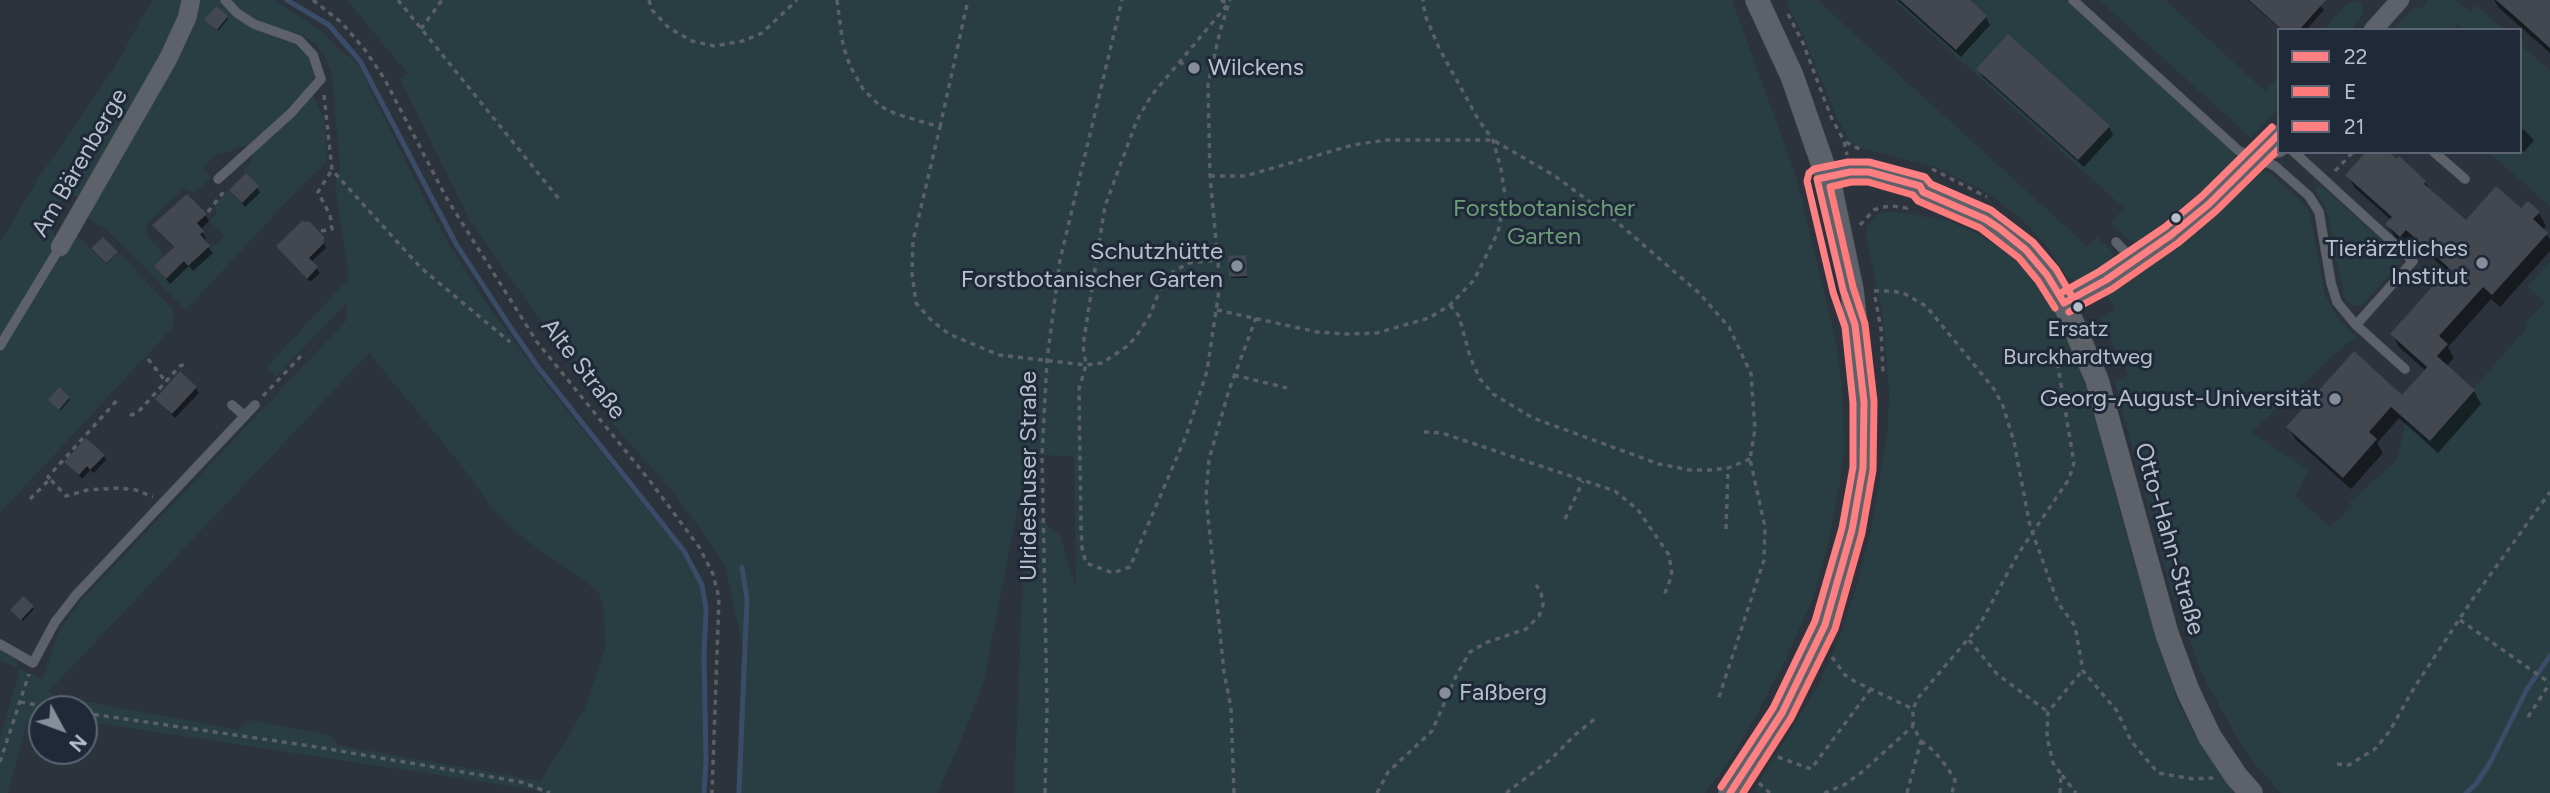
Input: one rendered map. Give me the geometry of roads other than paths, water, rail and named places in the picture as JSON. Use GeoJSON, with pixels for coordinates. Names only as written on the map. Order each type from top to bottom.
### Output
{"type":"FeatureCollection","features":[{"type":"Feature","properties":{"kind":"street","name":"Am Bärenberge"},"geometry":{"type":"LineString","coordinates":[[60,247],[169,59],[187,18],[191,0]]}},
{"type":"Feature","properties":{"kind":"street"},"geometry":{"type":"LineString","coordinates":[[1730,793],[1782,713],[1825,625],[1852,530],[1863,468],[1864,402],[1855,325],[1843,290],[1823,182],[1779,52],[1757,0]]}},
{"type":"Feature","properties":{"kind":"street"},"geometry":{"type":"LineString","coordinates":[[2375,28],[2400,0]]}},
{"type":"Feature","properties":{"kind":"street"},"geometry":{"type":"LineString","coordinates":[[2064,303],[2134,261],[2209,204],[2277,136]]}},
{"type":"Feature","properties":{"kind":"street","name":"Otto-Hahn-Straße"},"geometry":{"type":"LineString","coordinates":[[1823,182],[1868,183],[1917,194],[1923,192],[1985,219],[1999,228],[2026,250],[2047,275],[2064,303],[2097,380],[2167,634],[2188,691],[2210,737],[2244,785]]}},
{"type":"Feature","properties":{"kind":"lane"},"geometry":{"type":"LineString","coordinates":[[218,179],[291,113],[321,79],[313,55],[304,44],[293,37],[254,24],[237,13],[225,0]]}},
{"type":"Feature","properties":{"kind":"lane"},"geometry":{"type":"LineString","coordinates":[[2073,0],[2239,151],[2276,166],[2316,206],[2333,293],[2344,312],[2356,325],[2405,369]]}},
{"type":"Feature","properties":{"kind":"lane"},"geometry":{"type":"LineString","coordinates":[[2257,158],[2277,153]]}},
{"type":"Feature","properties":{"kind":"lane"},"geometry":{"type":"LineString","coordinates":[[2296,154],[2413,261],[2356,325]]}},
{"type":"Feature","properties":{"kind":"lane"},"geometry":{"type":"LineString","coordinates":[[2436,154],[2465,179]]}},
{"type":"Feature","properties":{"kind":"lane"},"geometry":{"type":"LineString","coordinates":[[2116,242],[2134,261]]}},
{"type":"Feature","properties":{"kind":"lane","name":"Am Bärenberge"},"geometry":{"type":"LineString","coordinates":[[0,346],[60,247]]}},
{"type":"Feature","properties":{"kind":"lane"},"geometry":{"type":"LineString","coordinates":[[232,405],[245,416]]}},
{"type":"Feature","properties":{"kind":"lane"},"geometry":{"type":"LineString","coordinates":[[0,643],[33,663],[55,622],[76,595],[255,405]]}},
{"type":"Feature","properties":{"kind":"waterway"},"geometry":{"type":"LineString","coordinates":[[287,0],[329,25],[360,61],[456,244],[538,367],[684,551],[702,585],[706,609],[704,793]]}},
{"type":"Feature","properties":{"kind":"waterway"},"geometry":{"type":"LineString","coordinates":[[739,793],[747,599],[742,567]]}},
{"type":"Feature","properties":{"kind":"waterway"},"geometry":{"type":"LineString","coordinates":[[2466,793],[2476,784],[2490,763],[2527,689],[2550,656]]}},
{"type":"Feature","properties":{"kind":"place","name":"Wilckens"},"geometry":{"type":"Point","coordinates":[1194,68]}},
{"type":"Feature","properties":{"kind":"place","name":"Tierärztliches Institut"},"geometry":{"type":"Point","coordinates":[2482,263]}},
{"type":"Feature","properties":{"kind":"place","name":"Schutzhütte Forstbotanischer Garten"},"geometry":{"type":"Point","coordinates":[1237,266]}},
{"type":"Feature","properties":{"kind":"place","name":"Ersatz Burckhardtweg"},"geometry":{"type":"Point","coordinates":[2078,307]}},
{"type":"Feature","properties":{"kind":"place","name":"Georg-August-Universität"},"geometry":{"type":"Point","coordinates":[2335,399]}},
{"type":"Feature","properties":{"kind":"place","name":"Faßberg"},"geometry":{"type":"Point","coordinates":[1445,693]}},
{"type":"Feature","properties":{"kind":"park label","name":"Forstbotanischer Garten"},"geometry":{"type":"Point","coordinates":[1544,223]}}]}
